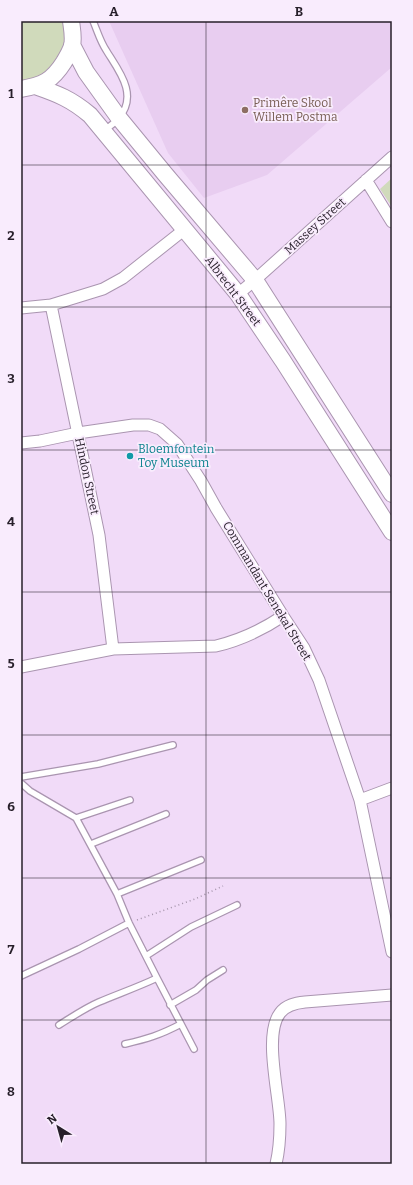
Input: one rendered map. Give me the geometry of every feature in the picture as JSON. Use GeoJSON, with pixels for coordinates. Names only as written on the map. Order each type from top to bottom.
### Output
{"type":"FeatureCollection","features":[{"type":"Feature","properties":{"kind":"street"},"geometry":{"type":"LineString","coordinates":[[28,88],[52,78],[67,58],[72,45],[71,21]]}},
{"type":"Feature","properties":{"kind":"street","name":"Albrecht Street"},"geometry":{"type":"LineString","coordinates":[[72,45],[86,72],[119,118],[255,280],[392,494]]}},
{"type":"Feature","properties":{"kind":"street","name":"Albrecht Street"},"geometry":{"type":"LineString","coordinates":[[28,88],[63,96],[78,105],[90,115],[185,229],[238,294],[283,361],[392,532]]}},
{"type":"Feature","properties":{"kind":"street","name":"Massey Street"},"geometry":{"type":"LineString","coordinates":[[238,294],[392,157]]}},
{"type":"Feature","properties":{"kind":"street"},"geometry":{"type":"LineString","coordinates":[[366,180],[392,222]]}},
{"type":"Feature","properties":{"kind":"street"},"geometry":{"type":"LineString","coordinates":[[21,308],[51,305],[103,290],[123,278],[185,229]]}},
{"type":"Feature","properties":{"kind":"street","name":"Hindon Street"},"geometry":{"type":"LineString","coordinates":[[51,305],[99,535],[113,649]]}},
{"type":"Feature","properties":{"kind":"street","name":"Commandant Senekal Street"},"geometry":{"type":"LineString","coordinates":[[21,443],[133,425],[149,425],[160,429],[177,444],[304,648],[319,680],[360,800],[392,952]]}},
{"type":"Feature","properties":{"kind":"street"},"geometry":{"type":"LineString","coordinates":[[21,667],[113,649],[216,646],[231,643],[265,628],[283,616]]}},
{"type":"Feature","properties":{"kind":"street"},"geometry":{"type":"LineString","coordinates":[[360,800],[392,788]]}},
{"type":"Feature","properties":{"kind":"street"},"geometry":{"type":"LineString","coordinates":[[276,1164],[280,1124],[273,1060],[273,1038],[275,1023],[280,1013],[292,1004],[392,995]]}},
{"type":"Feature","properties":{"kind":"lane"},"geometry":{"type":"LineString","coordinates":[[93,21],[104,48],[120,73],[127,88],[125,107],[119,118],[104,131]]}},
{"type":"Feature","properties":{"kind":"lane"},"geometry":{"type":"LineString","coordinates":[[21,777],[98,764],[173,745]]}},
{"type":"Feature","properties":{"kind":"lane"},"geometry":{"type":"LineString","coordinates":[[21,783],[35,794],[76,818],[117,894],[129,923],[194,1049]]}},
{"type":"Feature","properties":{"kind":"lane"},"geometry":{"type":"LineString","coordinates":[[76,818],[130,800]]}},
{"type":"Feature","properties":{"kind":"lane"},"geometry":{"type":"LineString","coordinates":[[91,844],[166,814]]}},
{"type":"Feature","properties":{"kind":"lane"},"geometry":{"type":"LineString","coordinates":[[117,894],[201,860]]}},
{"type":"Feature","properties":{"kind":"lane"},"geometry":{"type":"LineString","coordinates":[[146,956],[191,927],[237,905]]}},
{"type":"Feature","properties":{"kind":"lane"},"geometry":{"type":"LineString","coordinates":[[21,976],[79,949],[129,923]]}},
{"type":"Feature","properties":{"kind":"lane"},"geometry":{"type":"LineString","coordinates":[[170,1005],[196,990],[207,980],[223,970]]}},
{"type":"Feature","properties":{"kind":"lane"},"geometry":{"type":"LineString","coordinates":[[59,1025],[99,1002],[137,988],[157,978]]}},
{"type":"Feature","properties":{"kind":"lane"},"geometry":{"type":"LineString","coordinates":[[125,1044],[153,1038],[181,1024]]}},
{"type":"Feature","properties":{"kind":"path"},"geometry":{"type":"LineString","coordinates":[[129,923],[195,899],[223,886]]}},
{"type":"Feature","properties":{"kind":"shaded area","name":"Primêre Skool Willem Postma"},"geometry":{"type":"Polygon","coordinates":[[[109,21],[392,21],[392,67],[267,175],[204,198],[168,153],[109,21]]]}},
{"type":"Feature","properties":{"kind":"green space"},"geometry":{"type":"Polygon","coordinates":[[[21,21],[71,21],[72,29],[51,77],[21,86],[21,21]]]}},
{"type":"Feature","properties":{"kind":"green space"},"geometry":{"type":"Polygon","coordinates":[[[392,178],[392,207],[380,189],[392,178]]]}},
{"type":"Feature","properties":{"kind":"place","name":"Primêre Skool Willem Postma"},"geometry":{"type":"Point","coordinates":[245,110]}},
{"type":"Feature","properties":{"kind":"place","name":"Bloemfontein Toy Museum"},"geometry":{"type":"Point","coordinates":[130,456]}}]}
